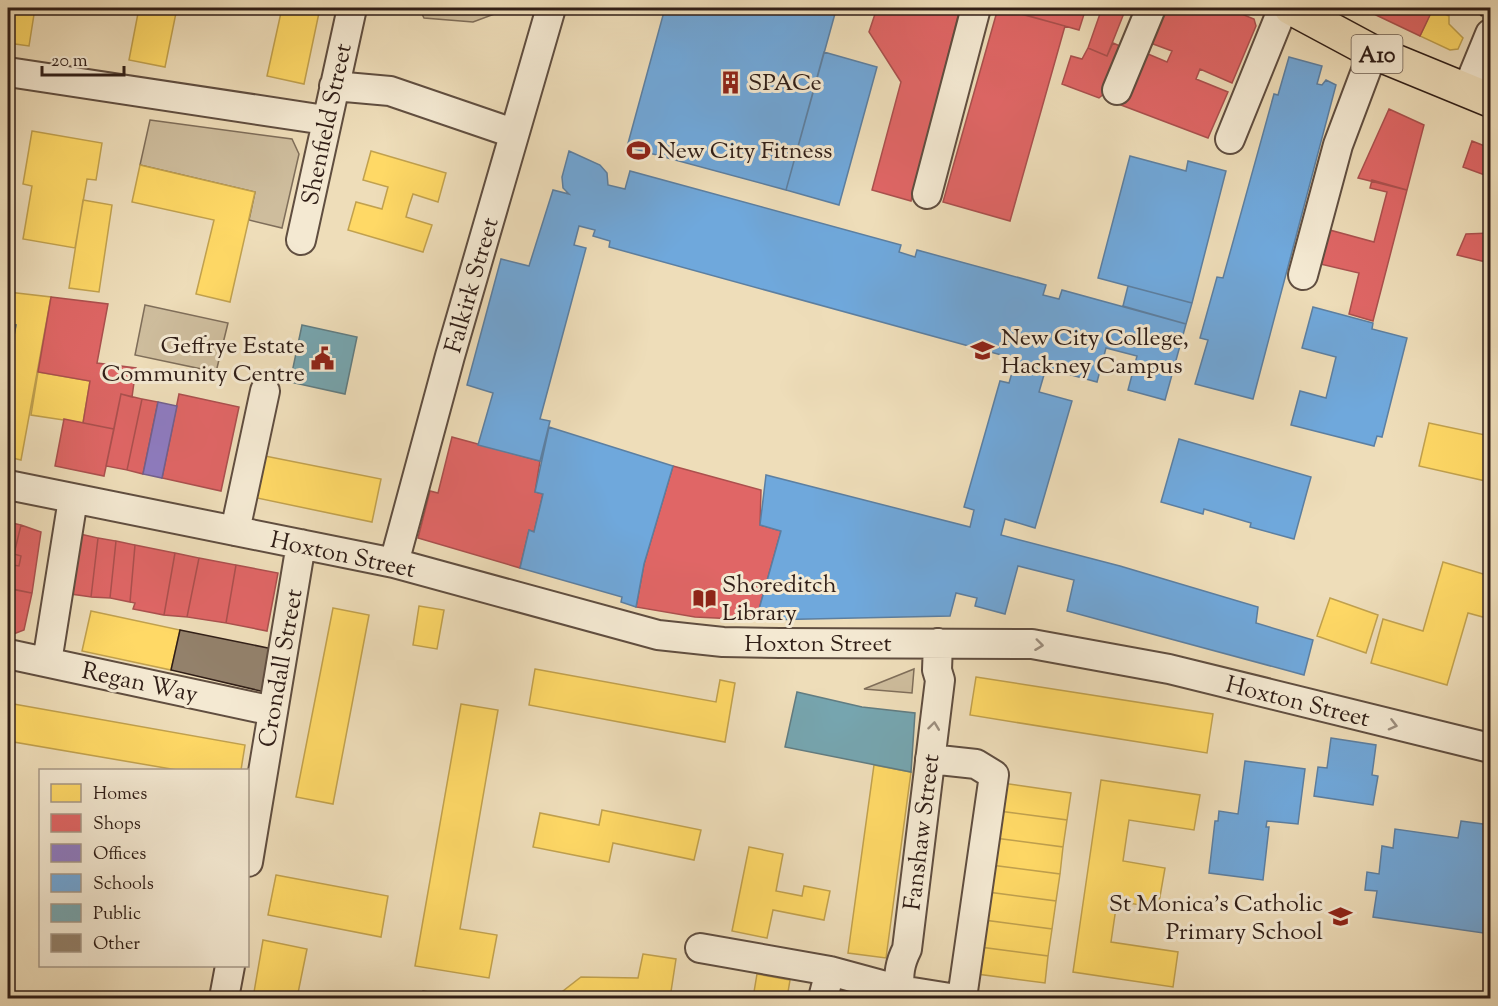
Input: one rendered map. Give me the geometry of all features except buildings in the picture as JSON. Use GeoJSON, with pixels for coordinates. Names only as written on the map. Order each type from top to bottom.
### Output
{"type":"FeatureCollection","features":[{"type":"Feature","properties":{"kind":"highway","name":"A10"},"geometry":{"type":"LineString","coordinates":[[1291,8],[1373,52],[1479,95]]}},
{"type":"Feature","properties":{"kind":"street","name":"Shenfield Street"},"geometry":{"type":"LineString","coordinates":[[301,240],[325,120],[352,8]]}},
{"type":"Feature","properties":{"kind":"street","name":"Falkirk Street"},"geometry":{"type":"LineString","coordinates":[[394,563],[550,8]]}},
{"type":"Feature","properties":{"kind":"street"},"geometry":{"type":"LineString","coordinates":[[927,194],[976,8]]}},
{"type":"Feature","properties":{"kind":"street"},"geometry":{"type":"LineString","coordinates":[[1117,90],[1151,8]]}},
{"type":"Feature","properties":{"kind":"street"},"geometry":{"type":"LineString","coordinates":[[1230,140],[1283,8]]}},
{"type":"Feature","properties":{"kind":"street"},"geometry":{"type":"LineString","coordinates":[[1479,95],[1491,34]]}},
{"type":"Feature","properties":{"kind":"street"},"geometry":{"type":"LineString","coordinates":[[1302,275],[1338,145],[1373,52]]}},
{"type":"Feature","properties":{"kind":"street"},"geometry":{"type":"LineString","coordinates":[[8,72],[325,120]]}},
{"type":"Feature","properties":{"kind":"street"},"geometry":{"type":"LineString","coordinates":[[334,86],[390,91],[513,133]]}},
{"type":"Feature","properties":{"kind":"street"},"geometry":{"type":"LineString","coordinates":[[235,531],[265,391]]}},
{"type":"Feature","properties":{"kind":"street","name":"Hoxton Street"},"geometry":{"type":"LineString","coordinates":[[8,485],[394,563],[658,635],[723,642],[1032,644],[1090,652],[1169,669],[1491,748]]}},
{"type":"Feature","properties":{"kind":"street"},"geometry":{"type":"LineString","coordinates":[[47,662],[74,499]]}},
{"type":"Feature","properties":{"kind":"street","name":"Crondall Street"},"geometry":{"type":"LineString","coordinates":[[249,856],[301,544]]}},
{"type":"Feature","properties":{"kind":"street","name":"Fanshaw Street"},"geometry":{"type":"LineString","coordinates":[[900,990],[898,975],[907,949],[940,680],[936,670],[938,643]]}},
{"type":"Feature","properties":{"kind":"street","name":"Regan Way"},"geometry":{"type":"LineString","coordinates":[[8,654],[273,711]]}},
{"type":"Feature","properties":{"kind":"street"},"geometry":{"type":"LineString","coordinates":[[930,759],[976,764],[994,775],[962,999]]}},
{"type":"Feature","properties":{"kind":"street"},"geometry":{"type":"LineString","coordinates":[[700,948],[830,971],[869,991],[900,990],[950,999]]}},
{"type":"Feature","properties":{"kind":"street"},"geometry":{"type":"LineString","coordinates":[[224,999],[230,967]]}},
{"type":"Feature","properties":{"kind":"street"},"geometry":{"type":"LineString","coordinates":[[823,999],[830,971]]}},
{"type":"Feature","properties":{"kind":"shaded area"},"geometry":{"type":"Polygon","coordinates":[[[419,8],[501,8],[500,12],[473,22],[424,18],[419,8]]]}},
{"type":"Feature","properties":{"kind":"shaded area"},"geometry":{"type":"Polygon","coordinates":[[[150,120],[292,139],[299,154],[282,228],[249,220],[255,192],[140,165],[150,120]]]}},
{"type":"Feature","properties":{"kind":"shaded area"},"geometry":{"type":"Polygon","coordinates":[[[145,305],[228,323],[216,372],[135,355],[145,305]]]}},
{"type":"Feature","properties":{"kind":"shaded area"},"geometry":{"type":"Polygon","coordinates":[[[914,669],[912,693],[864,689],[914,669]]]}},
{"type":"Feature","properties":{"kind":"shaded area"},"geometry":{"type":"Polygon","coordinates":[[[423,991],[464,998],[422,998],[423,991]]]}},
{"type":"Feature","properties":{"kind":"railway"},"geometry":{"type":"LineString","coordinates":[[1476,8],[1490,23]]}},
{"type":"Feature","properties":{"kind":"place","name":"SPACe"},"geometry":{"type":"Point","coordinates":[730,82]}},
{"type":"Feature","properties":{"kind":"place","name":"New City Fitness"},"geometry":{"type":"Point","coordinates":[639,150]}},
{"type":"Feature","properties":{"kind":"place","name":"New City College, Hackney Campus"},"geometry":{"type":"Point","coordinates":[983,351]}},
{"type":"Feature","properties":{"kind":"place","name":"Geffrye Estate Community Centre"},"geometry":{"type":"Point","coordinates":[323,359]}},
{"type":"Feature","properties":{"kind":"place","name":"Shoreditch Library"},"geometry":{"type":"Point","coordinates":[704,598]}},
{"type":"Feature","properties":{"kind":"place","name":"St Monica's Catholic Primary School"},"geometry":{"type":"Point","coordinates":[1341,917]}}]}
